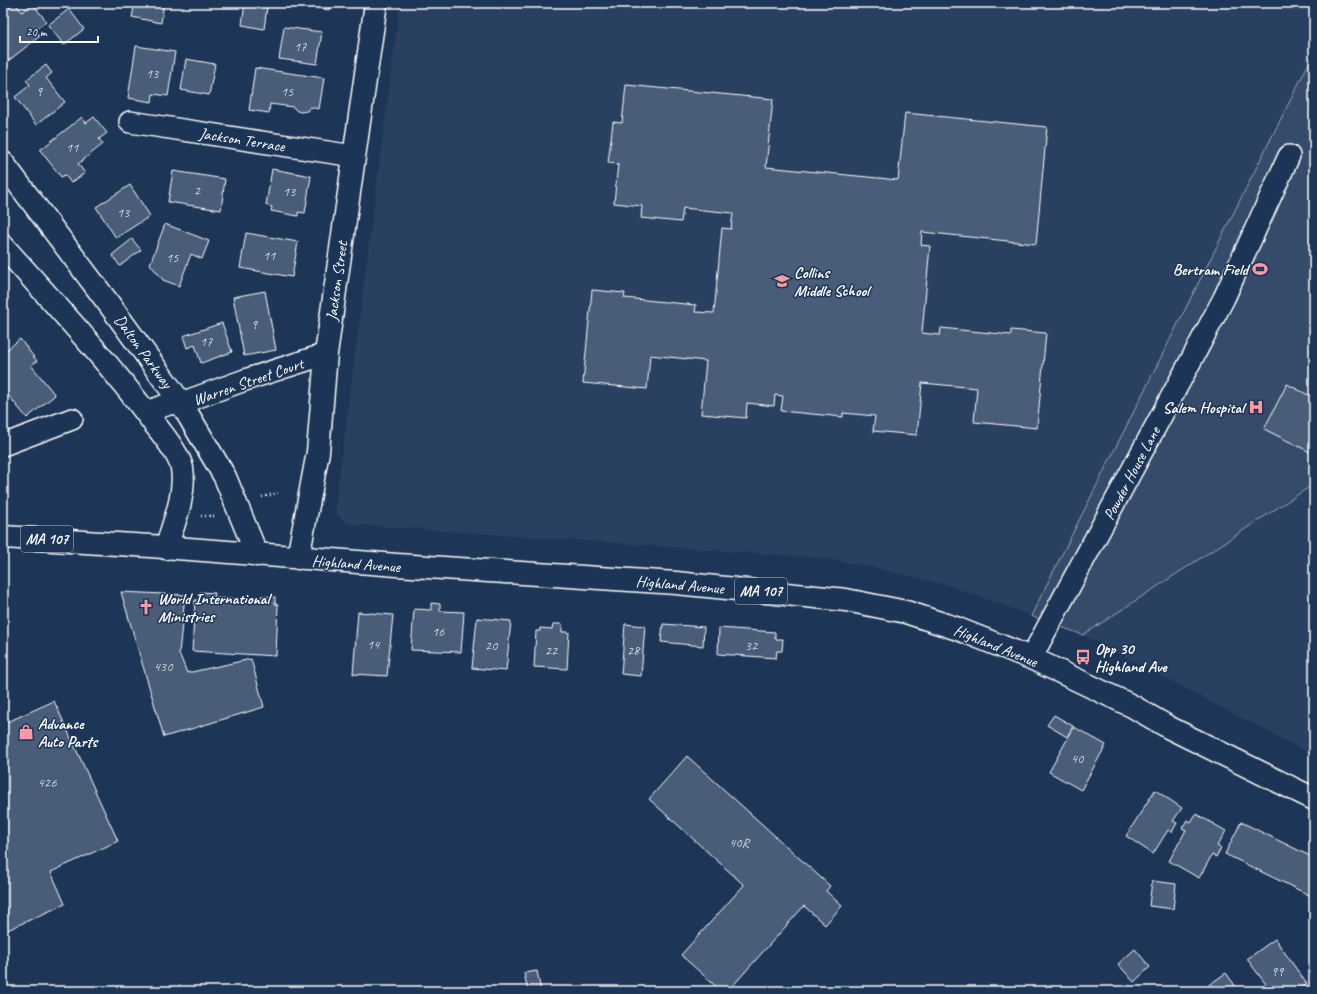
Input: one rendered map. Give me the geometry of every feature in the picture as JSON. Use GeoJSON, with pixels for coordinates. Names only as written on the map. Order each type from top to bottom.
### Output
{"type":"FeatureCollection","features":[{"type":"Feature","properties":{"kind":"main road","name":"Jackson Street"},"geometry":{"type":"LineString","coordinates":[[298,558],[318,452],[326,354],[376,3]]}},
{"type":"Feature","properties":{"kind":"main road","name":"Dalton Parkway"},"geometry":{"type":"LineString","coordinates":[[3,163],[181,403],[224,477],[258,555]]}},
{"type":"Feature","properties":{"kind":"main road"},"geometry":{"type":"LineString","coordinates":[[3,246],[74,326],[146,412],[171,446],[181,466],[183,482],[180,506],[166,548]]}},
{"type":"Feature","properties":{"kind":"main road","name":"Highland Avenue"},"geometry":{"type":"LineString","coordinates":[[3,537],[676,583],[846,600],[906,612],[958,629],[1030,658],[1132,706],[1170,728],[1314,799]]}},
{"type":"Feature","properties":{"kind":"street","name":"Jackson Terrace"},"geometry":{"type":"LineString","coordinates":[[130,122],[354,156]]}},
{"type":"Feature","properties":{"kind":"street","name":"Powder House Lane"},"geometry":{"type":"LineString","coordinates":[[1030,658],[1224,298],[1289,156]]}},
{"type":"Feature","properties":{"kind":"street","name":"Warren Street Court"},"geometry":{"type":"LineString","coordinates":[[146,412],[181,403],[245,380],[326,354]]}},
{"type":"Feature","properties":{"kind":"street"},"geometry":{"type":"LineString","coordinates":[[3,445],[72,419]]}},
{"type":"Feature","properties":{"kind":"path"},"geometry":{"type":"LineString","coordinates":[[262,497],[278,494]]}},
{"type":"Feature","properties":{"kind":"shaded area","name":"Collins Middle School"},"geometry":{"type":"Polygon","coordinates":[[[400,3],[658,3],[689,5],[690,3],[1314,3],[1314,53],[1031,616],[947,585],[871,567],[822,558],[348,524],[341,519],[335,508],[400,3]]]}},
{"type":"Feature","properties":{"kind":"shaded area","name":"Bertram Field"},"geometry":{"type":"Polygon","coordinates":[[[1314,53],[1314,484],[1083,635],[1031,616],[1314,53]]]}},
{"type":"Feature","properties":{"kind":"shaded area","name":"Salem Hospital"},"geometry":{"type":"Polygon","coordinates":[[[1314,178],[1314,756],[1083,635],[1314,178]]]}},
{"type":"Feature","properties":{"kind":"building"},"geometry":{"type":"Polygon","coordinates":[[[15,3],[22,12],[33,4],[46,21],[35,30],[40,36],[3,65],[3,13],[15,3]]]}},
{"type":"Feature","properties":{"kind":"building"},"geometry":{"type":"Polygon","coordinates":[[[135,3],[164,3],[161,23],[132,17],[135,3]]]}},
{"type":"Feature","properties":{"kind":"building"},"geometry":{"type":"Polygon","coordinates":[[[245,3],[267,7],[264,29],[242,25],[245,3]]]}},
{"type":"Feature","properties":{"kind":"building"},"geometry":{"type":"Polygon","coordinates":[[[285,3],[331,3],[330,10],[285,3]]]}},
{"type":"Feature","properties":{"kind":"building"},"geometry":{"type":"Polygon","coordinates":[[[69,9],[84,29],[64,45],[48,25],[69,9]]]}},
{"type":"Feature","properties":{"kind":"building"},"geometry":{"type":"Polygon","coordinates":[[[284,27],[322,32],[317,64],[279,59],[284,27]]]}},
{"type":"Feature","properties":{"kind":"building"},"geometry":{"type":"Polygon","coordinates":[[[136,46],[175,52],[168,96],[153,94],[152,102],[128,98],[136,46]]]}},
{"type":"Feature","properties":{"kind":"building"},"geometry":{"type":"Polygon","coordinates":[[[186,59],[215,64],[209,95],[181,90],[186,59]]]}},
{"type":"Feature","properties":{"kind":"building"},"geometry":{"type":"Polygon","coordinates":[[[46,65],[52,73],[46,78],[65,102],[36,125],[15,97],[30,85],[26,80],[46,65]]]}},
{"type":"Feature","properties":{"kind":"building"},"geometry":{"type":"Polygon","coordinates":[[[255,68],[324,78],[319,109],[310,107],[307,111],[301,112],[297,111],[293,107],[270,104],[269,113],[249,110],[255,68]]]}},
{"type":"Feature","properties":{"kind":"building"},"geometry":{"type":"Polygon","coordinates":[[[626,85],[773,99],[766,167],[898,180],[905,113],[1047,127],[1036,244],[922,232],[921,245],[930,246],[922,333],[940,335],[941,328],[1011,335],[1011,330],[1046,333],[1037,428],[974,422],[977,388],[922,383],[917,435],[873,431],[875,416],[843,413],[843,417],[781,411],[783,396],[775,395],[774,406],[747,403],[746,418],[701,414],[706,361],[650,355],[647,389],[583,383],[592,290],[625,293],[624,298],[696,305],[695,312],[714,313],[722,228],[731,229],[733,213],[683,208],[681,222],[641,218],[642,206],[614,203],[618,164],[608,163],[613,122],[622,123],[626,85]]]}},
{"type":"Feature","properties":{"kind":"building"},"geometry":{"type":"Polygon","coordinates":[[[82,117],[86,123],[94,117],[107,133],[99,139],[103,144],[78,164],[85,173],[71,183],[65,175],[61,177],[40,150],[82,117]]]}},
{"type":"Feature","properties":{"kind":"building"},"geometry":{"type":"Polygon","coordinates":[[[272,169],[311,176],[305,213],[298,212],[298,216],[271,211],[272,207],[266,205],[272,169]]]}},
{"type":"Feature","properties":{"kind":"building"},"geometry":{"type":"Polygon","coordinates":[[[173,171],[225,179],[221,210],[168,202],[173,171]]]}},
{"type":"Feature","properties":{"kind":"building"},"geometry":{"type":"Polygon","coordinates":[[[130,185],[150,216],[116,238],[96,207],[130,185]]]}},
{"type":"Feature","properties":{"kind":"building"},"geometry":{"type":"Polygon","coordinates":[[[165,224],[209,241],[202,259],[191,254],[179,286],[163,280],[150,264],[165,224]]]}},
{"type":"Feature","properties":{"kind":"building"},"geometry":{"type":"Polygon","coordinates":[[[246,233],[298,242],[292,277],[240,268],[246,233]]]}},
{"type":"Feature","properties":{"kind":"building"},"geometry":{"type":"Polygon","coordinates":[[[132,239],[141,250],[120,266],[112,255],[132,239]]]}},
{"type":"Feature","properties":{"kind":"building"},"geometry":{"type":"Polygon","coordinates":[[[265,291],[276,350],[244,356],[233,297],[265,291]]]}},
{"type":"Feature","properties":{"kind":"building"},"geometry":{"type":"Polygon","coordinates":[[[222,323],[232,352],[201,363],[195,345],[187,348],[183,336],[222,323]]]}},
{"type":"Feature","properties":{"kind":"building"},"geometry":{"type":"Polygon","coordinates":[[[20,339],[37,361],[31,365],[55,395],[27,418],[3,389],[3,353],[20,339]]]}},
{"type":"Feature","properties":{"kind":"building"},"geometry":{"type":"Polygon","coordinates":[[[1287,384],[1314,398],[1314,454],[1264,429],[1287,384]]]}},
{"type":"Feature","properties":{"kind":"building"},"geometry":{"type":"Polygon","coordinates":[[[121,592],[185,595],[179,653],[187,673],[251,659],[264,707],[164,737],[121,592]]]}},
{"type":"Feature","properties":{"kind":"building"},"geometry":{"type":"Polygon","coordinates":[[[200,592],[215,593],[214,598],[261,600],[261,596],[275,597],[275,604],[278,604],[276,656],[192,651],[195,600],[200,600],[200,592]]]}},
{"type":"Feature","properties":{"kind":"building"},"geometry":{"type":"Polygon","coordinates":[[[431,603],[440,604],[440,611],[464,612],[461,652],[411,650],[414,609],[431,610],[431,603]]]}},
{"type":"Feature","properties":{"kind":"building"},"geometry":{"type":"Polygon","coordinates":[[[358,612],[393,615],[387,676],[353,674],[358,612]]]}},
{"type":"Feature","properties":{"kind":"building"},"geometry":{"type":"Polygon","coordinates":[[[477,618],[511,621],[506,671],[472,668],[477,618]]]}},
{"type":"Feature","properties":{"kind":"building"},"geometry":{"type":"Polygon","coordinates":[[[553,624],[562,624],[562,632],[569,632],[567,669],[534,667],[536,631],[540,631],[540,628],[552,629],[553,624]]]}},
{"type":"Feature","properties":{"kind":"building"},"geometry":{"type":"Polygon","coordinates":[[[625,624],[645,626],[641,676],[621,674],[625,624]]]}},
{"type":"Feature","properties":{"kind":"building"},"geometry":{"type":"Polygon","coordinates":[[[663,624],[704,627],[703,646],[661,642],[663,624]]]}},
{"type":"Feature","properties":{"kind":"building"},"geometry":{"type":"Polygon","coordinates":[[[719,628],[775,632],[775,639],[783,639],[782,651],[777,651],[776,658],[718,654],[719,628]]]}},
{"type":"Feature","properties":{"kind":"building"},"geometry":{"type":"Polygon","coordinates":[[[54,701],[118,841],[51,872],[65,904],[3,932],[3,724],[54,701]]]}},
{"type":"Feature","properties":{"kind":"building"},"geometry":{"type":"Polygon","coordinates":[[[1054,715],[1073,726],[1067,737],[1047,725],[1054,715]]]}},
{"type":"Feature","properties":{"kind":"building"},"geometry":{"type":"Polygon","coordinates":[[[1074,727],[1106,745],[1081,790],[1049,772],[1074,727]]]}},
{"type":"Feature","properties":{"kind":"building"},"geometry":{"type":"Polygon","coordinates":[[[687,756],[830,886],[826,891],[842,906],[825,925],[804,906],[728,991],[721,991],[681,955],[744,885],[649,799],[687,756]]]}},
{"type":"Feature","properties":{"kind":"building"},"geometry":{"type":"Polygon","coordinates":[[[1155,790],[1182,808],[1173,821],[1177,823],[1172,832],[1168,830],[1153,854],[1126,836],[1155,790]]]}},
{"type":"Feature","properties":{"kind":"building"},"geometry":{"type":"Polygon","coordinates":[[[1196,814],[1226,831],[1217,846],[1221,848],[1216,857],[1212,855],[1199,878],[1169,861],[1186,830],[1182,828],[1187,820],[1191,822],[1196,814]]]}},
{"type":"Feature","properties":{"kind":"building"},"geometry":{"type":"Polygon","coordinates":[[[1241,822],[1314,858],[1314,890],[1311,896],[1225,854],[1241,822]]]}},
{"type":"Feature","properties":{"kind":"building"},"geometry":{"type":"Polygon","coordinates":[[[1152,881],[1176,884],[1173,909],[1149,906],[1152,881]]]}},
{"type":"Feature","properties":{"kind":"building"},"geometry":{"type":"Polygon","coordinates":[[[1275,939],[1307,984],[1297,991],[1271,991],[1247,959],[1275,939]]]}},
{"type":"Feature","properties":{"kind":"building"},"geometry":{"type":"Polygon","coordinates":[[[1135,949],[1150,967],[1134,982],[1118,964],[1135,949]]]}},
{"type":"Feature","properties":{"kind":"building"},"geometry":{"type":"Polygon","coordinates":[[[537,971],[541,991],[528,991],[524,973],[537,971]]]}},
{"type":"Feature","properties":{"kind":"building"},"geometry":{"type":"Polygon","coordinates":[[[1226,973],[1239,991],[1200,991],[1226,973]]]}},
{"type":"Feature","properties":{"kind":"place","name":"Bertram Field"},"geometry":{"type":"Point","coordinates":[1260,269]}},
{"type":"Feature","properties":{"kind":"place","name":"Collins Middle School"},"geometry":{"type":"Point","coordinates":[782,281]}},
{"type":"Feature","properties":{"kind":"place","name":"Salem Hospital"},"geometry":{"type":"Point","coordinates":[1256,407]}},
{"type":"Feature","properties":{"kind":"place","name":"World International Ministries"},"geometry":{"type":"Point","coordinates":[146,607]}},
{"type":"Feature","properties":{"kind":"place","name":"Opp 30 Highland Ave"},"geometry":{"type":"Point","coordinates":[1083,657]}},
{"type":"Feature","properties":{"kind":"place","name":"Advance Auto Parts"},"geometry":{"type":"Point","coordinates":[26,732]}}]}
